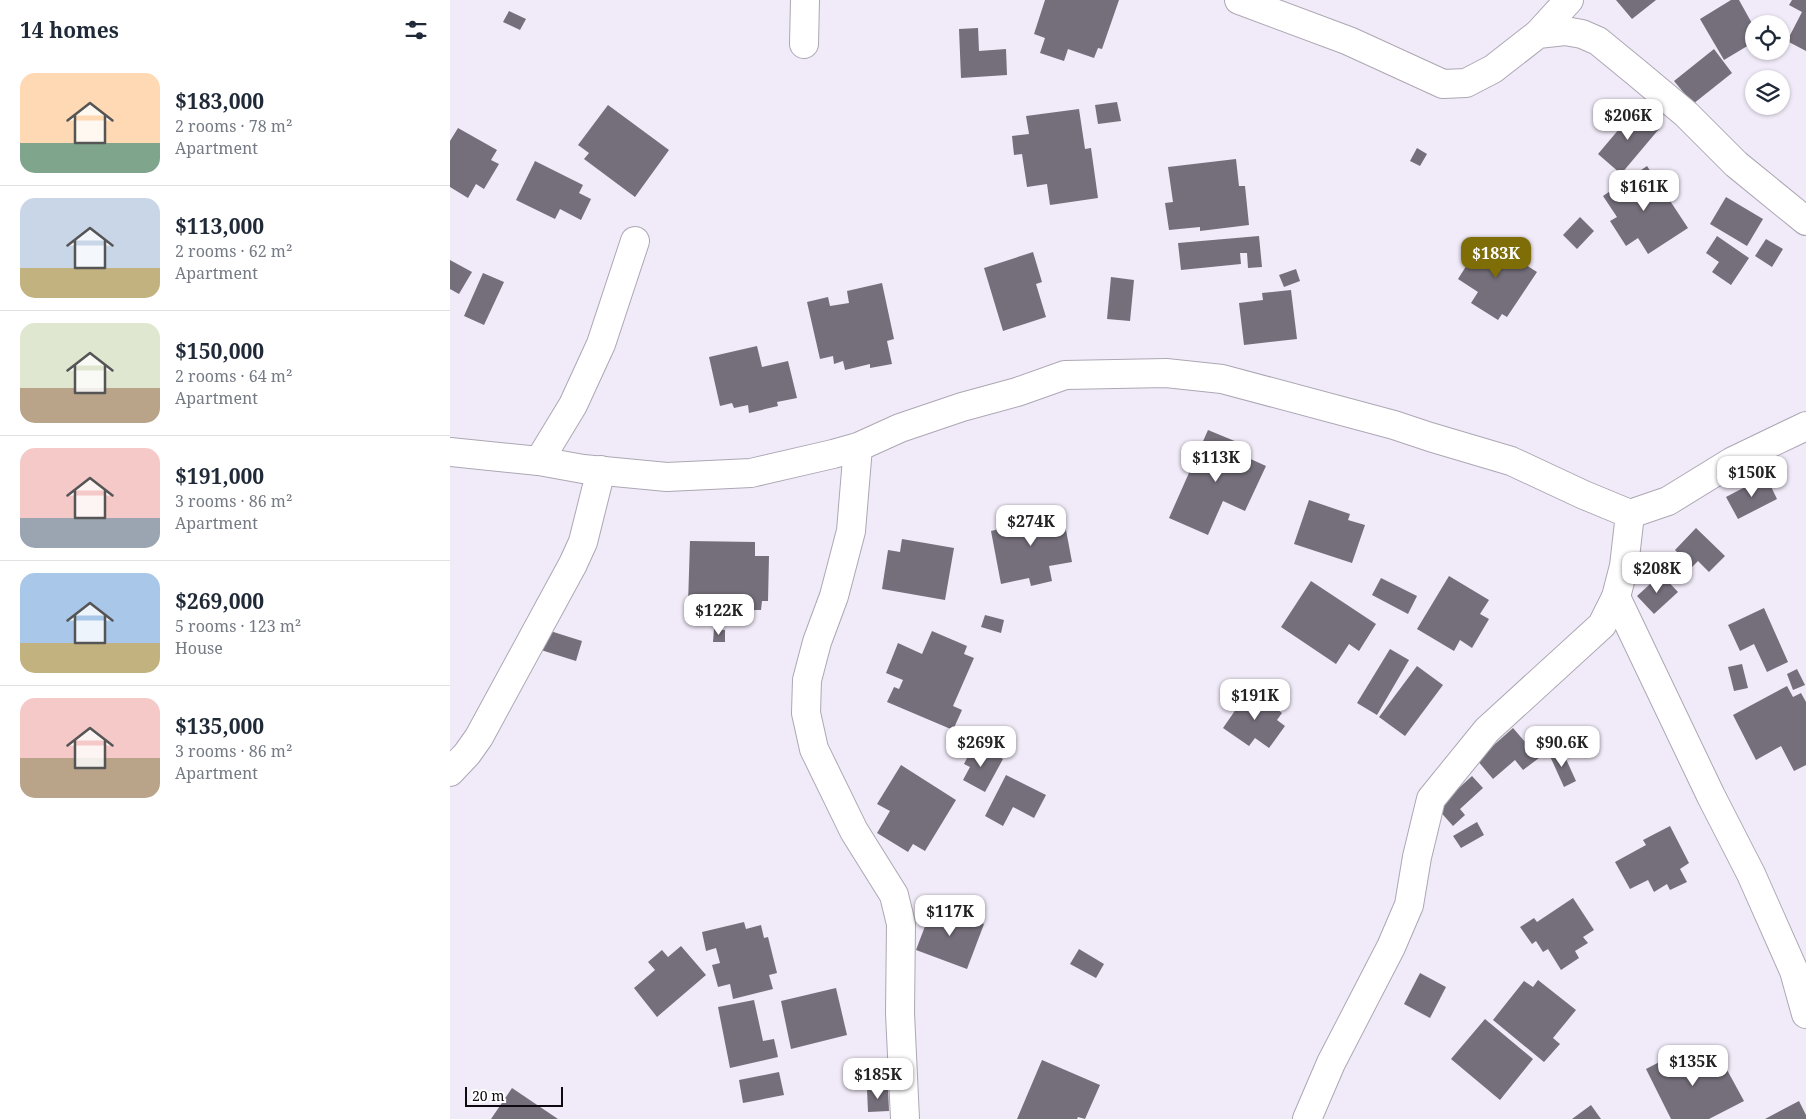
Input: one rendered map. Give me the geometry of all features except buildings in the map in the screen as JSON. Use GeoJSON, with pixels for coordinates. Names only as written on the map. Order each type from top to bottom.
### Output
{"type":"FeatureCollection","features":[{"type":"Feature","properties":{"kind":"street"},"geometry":{"type":"LineString","coordinates":[[804,44],[806,0]]}},
{"type":"Feature","properties":{"kind":"street"},"geometry":{"type":"LineString","coordinates":[[1239,0],[1349,41],[1443,84],[1466,82],[1493,69],[1538,34],[1569,0]]}},
{"type":"Feature","properties":{"kind":"street"},"geometry":{"type":"LineString","coordinates":[[1538,34],[1565,31],[1582,34],[1598,41],[1686,114],[1736,164],[1806,221]]}},
{"type":"Feature","properties":{"kind":"street"},"geometry":{"type":"LineString","coordinates":[[539,461],[574,405],[601,344],[635,241]]}},
{"type":"Feature","properties":{"kind":"street"},"geometry":{"type":"LineString","coordinates":[[450,452],[539,461],[583,469],[667,477],[741,474],[833,454],[962,407],[1017,392],[1066,375],[1166,373],[1222,379],[1394,424],[1430,438],[1511,461],[1630,514],[1668,501],[1733,461],[1806,426]]}},
{"type":"Feature","properties":{"kind":"street"},"geometry":{"type":"LineString","coordinates":[[858,446],[851,532],[834,596],[817,642],[807,680],[806,713],[814,749],[854,831],[894,895],[901,924],[900,1013],[905,1119]]}},
{"type":"Feature","properties":{"kind":"street"},"geometry":{"type":"LineString","coordinates":[[450,772],[479,737],[573,564],[583,542],[601,470]]}},
{"type":"Feature","properties":{"kind":"street"},"geometry":{"type":"LineString","coordinates":[[1307,1119],[1331,1063],[1391,947],[1408,905],[1431,799],[1487,730],[1602,624],[1616,597],[1624,566],[1630,514]]}},
{"type":"Feature","properties":{"kind":"street"},"geometry":{"type":"LineString","coordinates":[[1616,597],[1711,796],[1751,874],[1794,971],[1806,1014]]}}]}
